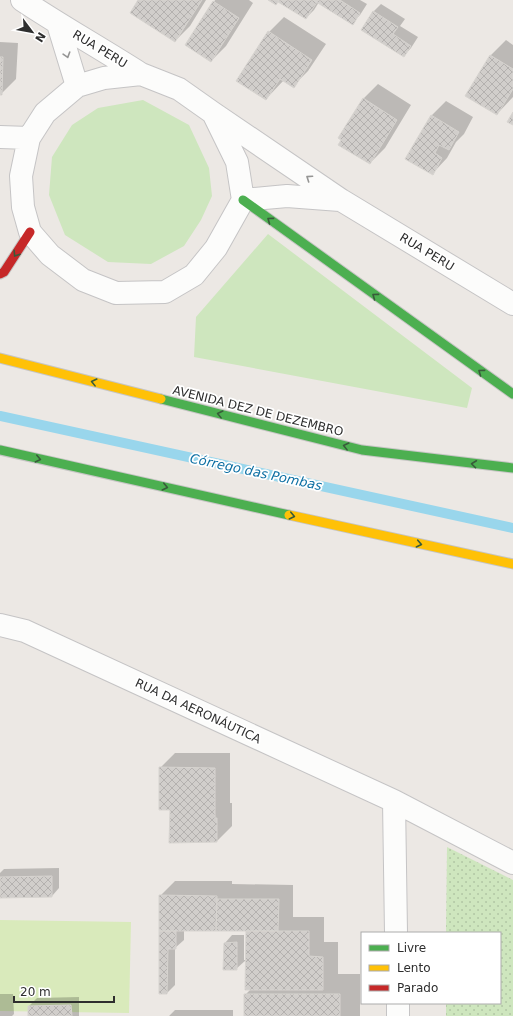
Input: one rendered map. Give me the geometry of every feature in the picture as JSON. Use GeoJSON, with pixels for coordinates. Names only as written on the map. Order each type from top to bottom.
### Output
{"type":"FeatureCollection","features":[{"type":"Feature","properties":{"kind":"highway"},"geometry":{"type":"LineString","coordinates":[[243,200],[513,394]]}},
{"type":"Feature","properties":{"kind":"highway"},"geometry":{"type":"LineString","coordinates":[[0,274],[4,272],[30,232]]}},
{"type":"Feature","properties":{"kind":"highway","name":"AVENIDA DEZ DE DEZEMBRO"},"geometry":{"type":"LineString","coordinates":[[0,358],[362,450],[513,468]]}},
{"type":"Feature","properties":{"kind":"highway"},"geometry":{"type":"LineString","coordinates":[[0,450],[513,564]]}},
{"type":"Feature","properties":{"kind":"street","name":"RUA PERU"},"geometry":{"type":"LineString","coordinates":[[22,0],[58,24],[114,56],[141,74],[179,90],[341,200],[513,304]]}},
{"type":"Feature","properties":{"kind":"street","name":"RUA PERU"},"geometry":{"type":"LineString","coordinates":[[58,24],[77,86]]}},
{"type":"Feature","properties":{"kind":"street"},"geometry":{"type":"LineString","coordinates":[[141,74],[104,78],[77,86],[45,113],[29,138],[21,176],[23,207],[30,232],[50,255],[83,280],[116,293],[165,292],[194,275],[216,248],[243,200],[237,162],[214,113]]}},
{"type":"Feature","properties":{"kind":"street"},"geometry":{"type":"LineString","coordinates":[[0,137],[29,138]]}},
{"type":"Feature","properties":{"kind":"street","name":"RUA PERU"},"geometry":{"type":"LineString","coordinates":[[243,200],[287,196],[341,200]]}},
{"type":"Feature","properties":{"kind":"street","name":"RUA DA AERONÁUTICA"},"geometry":{"type":"LineString","coordinates":[[0,625],[25,631],[394,801],[513,863]]}},
{"type":"Feature","properties":{"kind":"street"},"geometry":{"type":"LineString","coordinates":[[394,801],[396,932]]}},
{"type":"Feature","properties":{"kind":"street"},"geometry":{"type":"LineString","coordinates":[[398,1004],[398,1016]]}},
{"type":"Feature","properties":{"kind":"green space"},"geometry":{"type":"Polygon","coordinates":[[[143,100],[189,125],[209,168],[212,196],[201,220],[184,246],[151,264],[108,262],[65,235],[49,195],[52,157],[72,125],[98,108],[143,100]]]}},
{"type":"Feature","properties":{"kind":"green space"},"geometry":{"type":"Polygon","coordinates":[[[268,234],[472,388],[467,408],[194,357],[196,317],[268,234]]]}},
{"type":"Feature","properties":{"kind":"green space"},"geometry":{"type":"Polygon","coordinates":[[[447,847],[513,880],[513,1016],[446,1016],[446,1004],[501,1004],[501,932],[446,932],[447,847]]]}},
{"type":"Feature","properties":{"kind":"green space"},"geometry":{"type":"Polygon","coordinates":[[[0,920],[131,922],[129,1013],[0,1011],[0,920]]]}},
{"type":"Feature","properties":{"kind":"building"},"geometry":{"type":"Polygon","coordinates":[[[138,0],[202,0],[175,42],[130,13],[138,0]]]}},
{"type":"Feature","properties":{"kind":"building"},"geometry":{"type":"Polygon","coordinates":[[[268,0],[279,0],[276,5],[268,0]]]}},
{"type":"Feature","properties":{"kind":"building"},"geometry":{"type":"Polygon","coordinates":[[[279,0],[313,0],[317,2],[306,19],[278,2],[279,0]]]}},
{"type":"Feature","properties":{"kind":"building"},"geometry":{"type":"Polygon","coordinates":[[[313,0],[340,0],[360,13],[353,25],[313,0]]]}},
{"type":"Feature","properties":{"kind":"building"},"geometry":{"type":"Polygon","coordinates":[[[213,1],[239,18],[211,62],[185,45],[213,1]]]}},
{"type":"Feature","properties":{"kind":"building"},"geometry":{"type":"Polygon","coordinates":[[[373,11],[398,27],[393,34],[411,46],[404,57],[361,30],[373,11]]]}},
{"type":"Feature","properties":{"kind":"building"},"geometry":{"type":"Polygon","coordinates":[[[268,31],[312,60],[294,88],[280,79],[266,100],[236,81],[268,31]]]}},
{"type":"Feature","properties":{"kind":"building"},"geometry":{"type":"Polygon","coordinates":[[[490,55],[513,69],[513,89],[497,115],[465,96],[490,55]]]}},
{"type":"Feature","properties":{"kind":"building"},"geometry":{"type":"Polygon","coordinates":[[[0,57],[3,57],[2,95],[0,95],[0,57]]]}},
{"type":"Feature","properties":{"kind":"building"},"geometry":{"type":"Polygon","coordinates":[[[363,98],[397,120],[370,164],[338,145],[341,140],[338,138],[363,98]]]}},
{"type":"Feature","properties":{"kind":"building"},"geometry":{"type":"Polygon","coordinates":[[[513,112],[513,125],[507,122],[513,112]]]}},
{"type":"Feature","properties":{"kind":"building"},"geometry":{"type":"Polygon","coordinates":[[[431,115],[459,132],[449,150],[439,145],[435,153],[442,158],[433,175],[405,159],[431,115]]]}},
{"type":"Feature","properties":{"kind":"building"},"geometry":{"type":"Polygon","coordinates":[[[159,767],[215,768],[215,818],[217,818],[217,842],[169,843],[170,810],[159,810],[159,767]]]}},
{"type":"Feature","properties":{"kind":"building"},"geometry":{"type":"Polygon","coordinates":[[[52,876],[52,897],[0,898],[0,877],[52,876]]]}},
{"type":"Feature","properties":{"kind":"building"},"geometry":{"type":"Polygon","coordinates":[[[159,895],[217,896],[216,931],[159,931],[159,895]]]}},
{"type":"Feature","properties":{"kind":"building"},"geometry":{"type":"Polygon","coordinates":[[[217,899],[279,899],[278,931],[216,931],[217,899]]]}},
{"type":"Feature","properties":{"kind":"building"},"geometry":{"type":"Polygon","coordinates":[[[159,931],[176,931],[176,949],[168,949],[167,994],[159,994],[159,931]]]}},
{"type":"Feature","properties":{"kind":"building"},"geometry":{"type":"Polygon","coordinates":[[[246,931],[309,931],[309,956],[323,957],[323,990],[245,990],[246,931]]]}},
{"type":"Feature","properties":{"kind":"building"},"geometry":{"type":"Polygon","coordinates":[[[237,942],[237,970],[223,970],[224,943],[237,942]]]}},
{"type":"Feature","properties":{"kind":"building"},"geometry":{"type":"Polygon","coordinates":[[[244,994],[340,994],[340,1016],[244,1016],[244,994]]]}},
{"type":"Feature","properties":{"kind":"building"},"geometry":{"type":"Polygon","coordinates":[[[71,1005],[72,1016],[28,1016],[28,1006],[71,1005]]]}},
{"type":"Feature","properties":{"kind":"waterway","name":"Córrego das Pombas"},"geometry":{"type":"LineString","coordinates":[[0,416],[513,528]]}},
{"type":"Feature","properties":{"kind":"traffic: fast"},"geometry":{"type":"LineString","coordinates":[[243,200],[513,394]]}},
{"type":"Feature","properties":{"kind":"traffic: fast"},"geometry":{"type":"LineString","coordinates":[[161,399],[362,450],[513,468]]}},
{"type":"Feature","properties":{"kind":"traffic: fast"},"geometry":{"type":"LineString","coordinates":[[0,450],[289,515]]}},
{"type":"Feature","properties":{"kind":"traffic: slow"},"geometry":{"type":"LineString","coordinates":[[0,358],[161,399]]}},
{"type":"Feature","properties":{"kind":"traffic: slow"},"geometry":{"type":"LineString","coordinates":[[289,515],[513,564]]}},
{"type":"Feature","properties":{"kind":"traffic: jam"},"geometry":{"type":"LineString","coordinates":[[0,274],[4,272],[30,232]]}}]}
